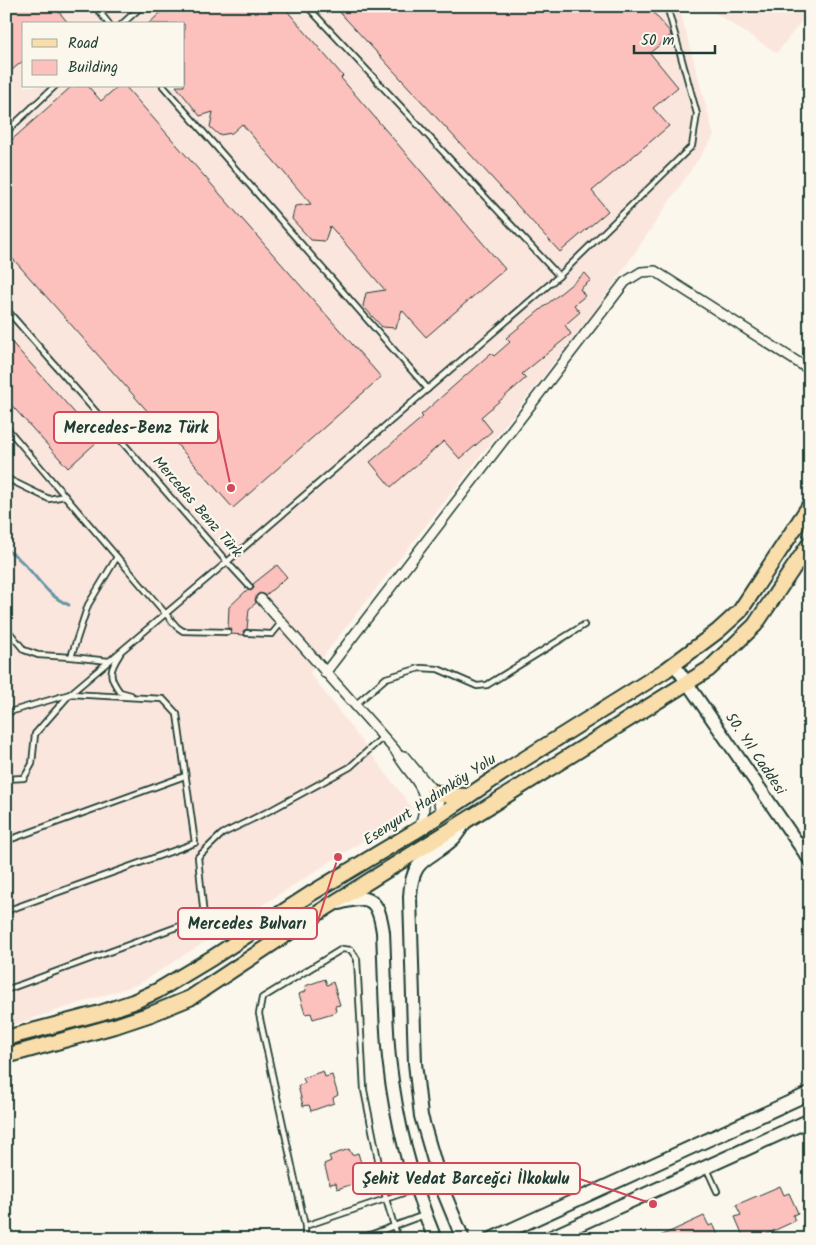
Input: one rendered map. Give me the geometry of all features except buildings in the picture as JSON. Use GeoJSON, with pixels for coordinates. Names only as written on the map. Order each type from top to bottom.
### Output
{"type":"FeatureCollection","features":[{"type":"Feature","properties":{"kind":"main road","name":"Esenyurt Hadımköy Yolu"},"geometry":{"type":"LineString","coordinates":[[6,1056],[118,1025],[184,1001],[217,982],[329,906],[443,824],[468,796],[674,664],[718,632],[740,611],[810,505]]}},
{"type":"Feature","properties":{"kind":"main road","name":"Esenyurt Hadımköy Yolu"},"geometry":{"type":"LineString","coordinates":[[6,1038],[100,1013],[133,1002],[157,991],[312,893],[419,829],[468,819],[709,669],[755,624],[810,543]]}},
{"type":"Feature","properties":{"kind":"main road"},"geometry":{"type":"LineString","coordinates":[[434,792],[446,795],[468,796]]}},
{"type":"Feature","properties":{"kind":"main road"},"geometry":{"type":"LineString","coordinates":[[463,1239],[442,1188],[421,1116],[415,1063],[410,897],[412,879],[417,867],[453,839],[468,819]]}},
{"type":"Feature","properties":{"kind":"main road"},"geometry":{"type":"LineString","coordinates":[[329,906],[362,898],[368,899],[380,915],[383,932],[389,1057],[400,1128],[416,1189],[435,1239]]}},
{"type":"Feature","properties":{"kind":"main road"},"geometry":{"type":"LineString","coordinates":[[491,1239],[810,1093]]}},
{"type":"Feature","properties":{"kind":"main road"},"geometry":{"type":"LineString","coordinates":[[548,1239],[810,1120]]}},
{"type":"Feature","properties":{"kind":"street"},"geometry":{"type":"LineString","coordinates":[[325,673],[625,282],[641,272],[655,270],[810,370]]}},
{"type":"Feature","properties":{"kind":"street"},"geometry":{"type":"LineString","coordinates":[[261,599],[395,750],[422,788],[426,803],[419,829]]}},
{"type":"Feature","properties":{"kind":"street","name":"50. Yıl Caddesi"},"geometry":{"type":"LineString","coordinates":[[674,664],[810,861]]}},
{"type":"Feature","properties":{"kind":"street"},"geometry":{"type":"LineString","coordinates":[[395,750],[403,755],[434,792],[443,824]]}},
{"type":"Feature","properties":{"kind":"lane"},"geometry":{"type":"LineString","coordinates":[[95,6],[107,22]]}},
{"type":"Feature","properties":{"kind":"lane"},"geometry":{"type":"LineString","coordinates":[[124,22],[142,6]]}},
{"type":"Feature","properties":{"kind":"lane"},"geometry":{"type":"LineString","coordinates":[[307,6],[559,276]]}},
{"type":"Feature","properties":{"kind":"lane"},"geometry":{"type":"LineString","coordinates":[[6,779],[24,778],[32,764],[35,734],[70,694],[559,276],[692,146],[696,114],[667,6]]}},
{"type":"Feature","properties":{"kind":"lane"},"geometry":{"type":"LineString","coordinates":[[6,132],[53,88]]}},
{"type":"Feature","properties":{"kind":"lane"},"geometry":{"type":"LineString","coordinates":[[166,88],[428,389]]}},
{"type":"Feature","properties":{"kind":"lane","name":"Mercedes Benz Türk"},"geometry":{"type":"LineString","coordinates":[[6,308],[226,562],[250,587]]}},
{"type":"Feature","properties":{"kind":"lane"},"geometry":{"type":"LineString","coordinates":[[6,427],[177,627],[183,631],[228,632]]}},
{"type":"Feature","properties":{"kind":"lane"},"geometry":{"type":"LineString","coordinates":[[6,478],[49,499],[65,496]]}},
{"type":"Feature","properties":{"kind":"lane"},"geometry":{"type":"LineString","coordinates":[[71,657],[88,605],[117,557]]}},
{"type":"Feature","properties":{"kind":"lane"},"geometry":{"type":"LineString","coordinates":[[247,633],[272,634],[281,623]]}},
{"type":"Feature","properties":{"kind":"lane"},"geometry":{"type":"LineString","coordinates":[[355,705],[386,678],[420,668],[438,669],[477,686],[487,685],[584,626]]}},
{"type":"Feature","properties":{"kind":"lane"},"geometry":{"type":"LineString","coordinates":[[6,628],[24,650],[38,655],[109,661]]}},
{"type":"Feature","properties":{"kind":"lane"},"geometry":{"type":"LineString","coordinates":[[123,649],[111,668],[111,680],[120,692],[142,697]]}},
{"type":"Feature","properties":{"kind":"lane"},"geometry":{"type":"LineString","coordinates":[[6,713],[70,694],[163,699],[177,714],[196,843],[6,911]]}},
{"type":"Feature","properties":{"kind":"lane"},"geometry":{"type":"LineString","coordinates":[[6,990],[204,917],[198,857],[222,834],[350,767],[383,736]]}},
{"type":"Feature","properties":{"kind":"lane"},"geometry":{"type":"LineString","coordinates":[[6,841],[185,776]]}},
{"type":"Feature","properties":{"kind":"lane"},"geometry":{"type":"LineString","coordinates":[[305,1239],[305,1226],[259,1014],[262,998],[342,949],[351,950],[357,959],[364,1090],[386,1199],[398,1239]]}},
{"type":"Feature","properties":{"kind":"lane"},"geometry":{"type":"LineString","coordinates":[[706,1167],[717,1191]]}},
{"type":"Feature","properties":{"kind":"lane"},"geometry":{"type":"LineString","coordinates":[[305,1226],[416,1189]]}},
{"type":"Feature","properties":{"kind":"lane"},"geometry":{"type":"LineString","coordinates":[[358,1239],[425,1215]]}},
{"type":"Feature","properties":{"kind":"shaded area"},"geometry":{"type":"Polygon","coordinates":[[[6,6],[679,6],[714,136],[600,304],[310,673],[413,809],[139,984],[6,1027],[6,6]]]}},
{"type":"Feature","properties":{"kind":"shaded area"},"geometry":{"type":"Polygon","coordinates":[[[704,6],[810,6],[810,10],[777,53],[704,6]]]}},
{"type":"Feature","properties":{"kind":"waterway"},"geometry":{"type":"LineString","coordinates":[[6,550],[18,558],[47,590],[69,605]]}},
{"type":"Feature","properties":{"kind":"place","name":"Mercedes-Benz Türk"},"geometry":{"type":"Point","coordinates":[231,488]}},
{"type":"Feature","properties":{"kind":"place","name":"Mercedes Bulvarı"},"geometry":{"type":"Point","coordinates":[338,857]}},
{"type":"Feature","properties":{"kind":"place","name":"Şehit Vedat Barceğci İlkokulu"},"geometry":{"type":"Point","coordinates":[653,1204]}}]}
